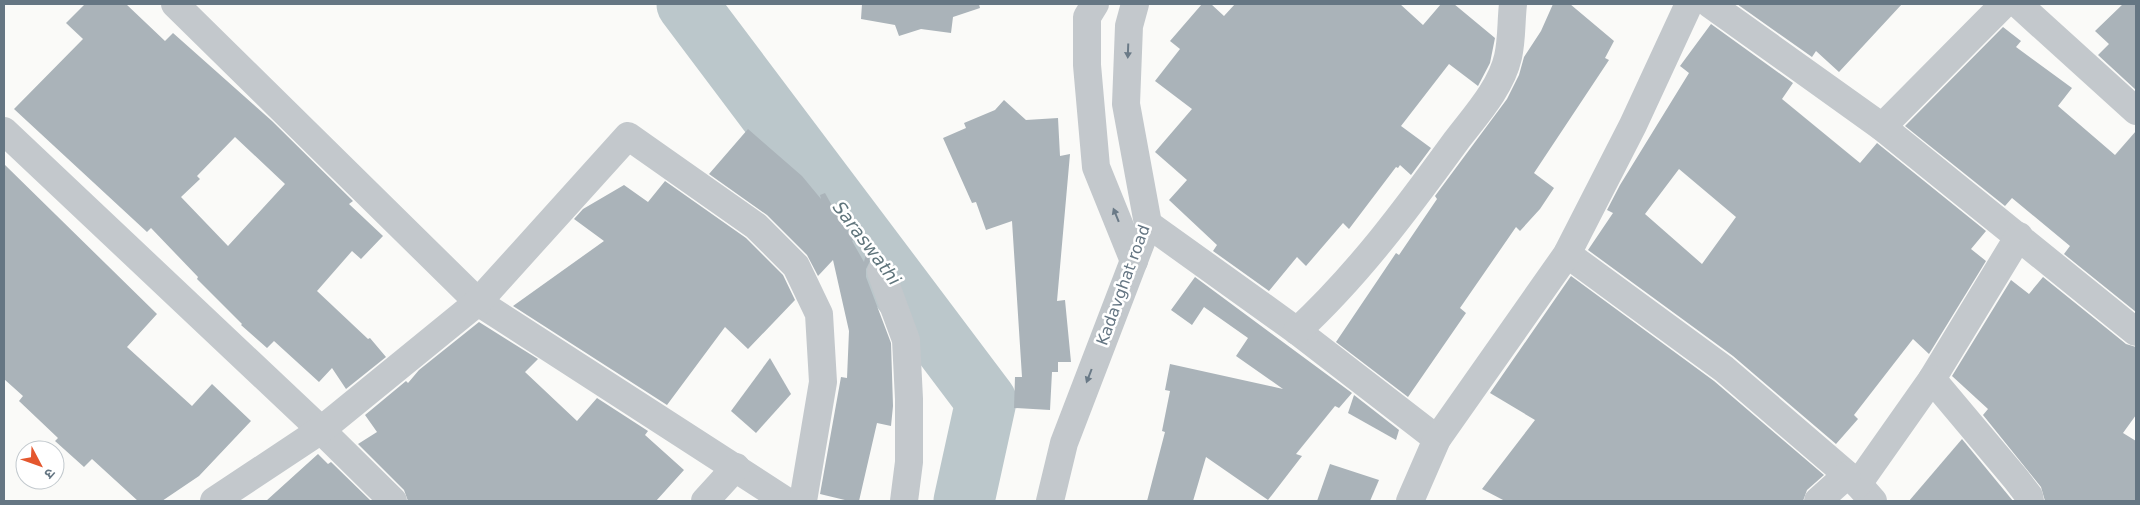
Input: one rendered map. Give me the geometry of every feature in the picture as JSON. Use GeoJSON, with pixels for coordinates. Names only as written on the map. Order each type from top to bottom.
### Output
{"type":"FeatureCollection","features":[{"type":"Feature","properties":{"kind":"street"},"geometry":{"type":"LineString","coordinates":[[175,4],[478,302],[786,501]]}},
{"type":"Feature","properties":{"kind":"street"},"geometry":{"type":"LineString","coordinates":[[1094,4],[1087,17],[1087,65],[1096,168],[1134,261]]}},
{"type":"Feature","properties":{"kind":"street","name":"Kadavghat road"},"geometry":{"type":"LineString","coordinates":[[1050,501],[1064,443],[1148,224],[1126,104],[1129,26],[1135,4]]}},
{"type":"Feature","properties":{"kind":"street"},"geometry":{"type":"LineString","coordinates":[[1297,330],[1329,302],[1370,253],[1414,199],[1483,104],[1508,57],[1513,4]]}},
{"type":"Feature","properties":{"kind":"street"},"geometry":{"type":"LineString","coordinates":[[1410,501],[1437,439],[1567,254],[1632,125],[1689,4]]}},
{"type":"Feature","properties":{"kind":"street"},"geometry":{"type":"LineString","coordinates":[[1710,4],[1882,127],[2136,332]]}},
{"type":"Feature","properties":{"kind":"street"},"geometry":{"type":"LineString","coordinates":[[1882,127],[2004,4]]}},
{"type":"Feature","properties":{"kind":"street"},"geometry":{"type":"LineString","coordinates":[[2018,4],[2136,111]]}},
{"type":"Feature","properties":{"kind":"street"},"geometry":{"type":"LineString","coordinates":[[4,132],[394,501]]}},
{"type":"Feature","properties":{"kind":"street"},"geometry":{"type":"LineString","coordinates":[[229,497],[321,430],[478,302],[628,136],[756,226],[796,266],[800,274],[819,314],[823,382],[803,501]]}},
{"type":"Feature","properties":{"kind":"street"},"geometry":{"type":"LineString","coordinates":[[1148,224],[1297,330],[1437,439]]}},
{"type":"Feature","properties":{"kind":"street"},"geometry":{"type":"LineString","coordinates":[[1818,501],[1860,487],[1932,379],[2019,236]]}},
{"type":"Feature","properties":{"kind":"street"},"geometry":{"type":"LineString","coordinates":[[1567,254],[1724,369],[1860,487]]}},
{"type":"Feature","properties":{"kind":"street"},"geometry":{"type":"LineString","coordinates":[[881,272],[906,340],[909,399],[909,462],[904,501]]}},
{"type":"Feature","properties":{"kind":"street"},"geometry":{"type":"LineString","coordinates":[[1932,379],[2016,479],[2029,496],[2030,501]]}},
{"type":"Feature","properties":{"kind":"street"},"geometry":{"type":"LineString","coordinates":[[705,501],[736,467]]}},
{"type":"Feature","properties":{"kind":"building"},"geometry":{"type":"Polygon","coordinates":[[[85,4],[126,4],[165,41],[173,33],[272,121],[353,201],[349,204],[383,236],[361,259],[352,251],[317,291],[368,339],[370,338],[386,357],[346,389],[332,368],[319,382],[274,341],[267,348],[241,325],[151,228],[147,232],[14,109],[83,39],[66,23],[85,4]],[[235,137],[197,176],[200,179],[181,197],[228,246],[285,184],[235,137]]]}},
{"type":"Feature","properties":{"kind":"building"},"geometry":{"type":"Polygon","coordinates":[[[862,4],[979,4],[980,8],[953,17],[951,33],[921,29],[899,36],[895,25],[861,19],[862,4]]]}},
{"type":"Feature","properties":{"kind":"building"},"geometry":{"type":"Polygon","coordinates":[[[1202,4],[1211,4],[1224,16],[1235,4],[1400,4],[1423,25],[1441,4],[1454,4],[1495,38],[1490,63],[1478,86],[1449,64],[1401,126],[1431,148],[1411,175],[1400,165],[1398,168],[1396,167],[1349,229],[1343,223],[1306,266],[1297,257],[1269,291],[1213,251],[1217,245],[1169,200],[1187,180],[1155,152],[1192,109],[1155,81],[1180,49],[1170,41],[1202,4]]]}},
{"type":"Feature","properties":{"kind":"building"},"geometry":{"type":"Polygon","coordinates":[[[1553,4],[1570,4],[1614,41],[1605,58],[1609,60],[1534,173],[1554,188],[1540,209],[1520,231],[1516,227],[1460,308],[1466,313],[1408,397],[1336,342],[1396,253],[1399,255],[1437,199],[1435,196],[1507,99],[1519,75],[1524,57],[1541,31],[1553,4]]]}},
{"type":"Feature","properties":{"kind":"building"},"geometry":{"type":"Polygon","coordinates":[[[1737,4],[1902,4],[1839,72],[1816,51],[1812,57],[1737,4]]]}},
{"type":"Feature","properties":{"kind":"building"},"geometry":{"type":"Polygon","coordinates":[[[2123,4],[2136,4],[2136,90],[2098,55],[2109,44],[2095,31],[2123,4]]]}},
{"type":"Feature","properties":{"kind":"building"},"geometry":{"type":"Polygon","coordinates":[[[1711,24],[1793,83],[1782,99],[1860,163],[1877,143],[1986,231],[1971,249],[1986,261],[1929,354],[1913,339],[1854,415],[1858,419],[1836,444],[1733,356],[1588,250],[1613,213],[1607,210],[1620,185],[1689,73],[1680,66],[1711,24]],[[1679,169],[1645,214],[1702,264],[1736,217],[1679,169]]]}},
{"type":"Feature","properties":{"kind":"building"},"geometry":{"type":"Polygon","coordinates":[[[2003,27],[2021,41],[2016,47],[2072,88],[2058,106],[2115,155],[2136,131],[2136,312],[2064,254],[2070,246],[2012,198],[2005,206],[1905,126],[2003,27]]]}},
{"type":"Feature","properties":{"kind":"building"},"geometry":{"type":"Polygon","coordinates":[[[1004,100],[1026,120],[1058,118],[1060,156],[1070,154],[1057,301],[1065,300],[1071,362],[1058,362],[1058,372],[1052,372],[1050,410],[1014,408],[1015,377],[1022,377],[1012,221],[986,230],[976,202],[972,203],[943,138],[966,128],[964,123],[995,110],[1004,100]]]}},
{"type":"Feature","properties":{"kind":"building"},"geometry":{"type":"Polygon","coordinates":[[[748,129],[802,176],[821,199],[820,195],[825,193],[843,225],[855,238],[852,241],[864,262],[867,250],[870,261],[866,269],[866,277],[891,343],[893,406],[891,426],[877,423],[859,501],[849,501],[820,494],[841,377],[847,378],[849,331],[833,260],[818,276],[807,255],[767,215],[709,174],[748,129]]]}},
{"type":"Feature","properties":{"kind":"building"},"geometry":{"type":"Polygon","coordinates":[[[4,164],[157,314],[127,347],[192,406],[212,384],[251,421],[199,476],[162,501],[138,501],[92,459],[84,467],[65,450],[65,440],[56,440],[58,438],[19,401],[23,396],[4,379],[4,164]]]}},
{"type":"Feature","properties":{"kind":"building"},"geometry":{"type":"Polygon","coordinates":[[[665,181],[746,238],[783,275],[795,300],[748,349],[725,327],[667,405],[513,306],[604,241],[574,219],[583,209],[624,185],[648,202],[665,181]]]}},
{"type":"Feature","properties":{"kind":"building"},"geometry":{"type":"Polygon","coordinates":[[[1571,276],[1714,381],[1824,475],[1807,490],[1803,501],[1505,501],[1482,489],[1535,420],[1490,393],[1571,276]]]}},
{"type":"Feature","properties":{"kind":"building"},"geometry":{"type":"Polygon","coordinates":[[[1195,277],[1352,393],[1339,408],[1335,406],[1296,454],[1302,456],[1268,500],[1206,457],[1193,501],[1147,501],[1165,432],[1162,431],[1170,391],[1165,390],[1170,364],[1283,389],[1236,356],[1248,338],[1204,307],[1192,325],[1171,310],[1195,277]]]}},
{"type":"Feature","properties":{"kind":"building"},"geometry":{"type":"Polygon","coordinates":[[[2043,277],[2126,344],[2136,347],[2136,415],[2123,433],[2136,441],[2136,501],[2045,501],[2041,487],[1983,415],[1988,409],[1952,376],[2011,280],[2029,294],[2043,277]]]}},
{"type":"Feature","properties":{"kind":"building"},"geometry":{"type":"Polygon","coordinates":[[[479,322],[538,359],[525,372],[577,421],[597,398],[648,431],[645,435],[684,470],[656,501],[408,501],[404,490],[358,444],[377,432],[365,415],[406,381],[408,383],[419,370],[479,322]]]}},
{"type":"Feature","properties":{"kind":"building"},"geometry":{"type":"Polygon","coordinates":[[[770,358],[791,394],[756,433],[731,411],[770,358]]]}},
{"type":"Feature","properties":{"kind":"building"},"geometry":{"type":"Polygon","coordinates":[[[1354,395],[1399,430],[1396,440],[1348,413],[1354,395]]]}},
{"type":"Feature","properties":{"kind":"building"},"geometry":{"type":"Polygon","coordinates":[[[1962,439],[2013,501],[1909,501],[1962,439]]]}},
{"type":"Feature","properties":{"kind":"building"},"geometry":{"type":"Polygon","coordinates":[[[318,454],[328,464],[331,462],[371,501],[266,501],[318,454]]]}},
{"type":"Feature","properties":{"kind":"building"},"geometry":{"type":"Polygon","coordinates":[[[1330,464],[1379,480],[1370,501],[1317,501],[1330,464]]]}},
{"type":"Feature","properties":{"kind":"waterway","name":"Saraswathi"},"geometry":{"type":"LineString","coordinates":[[687,4],[986,401],[964,501]]}}]}
